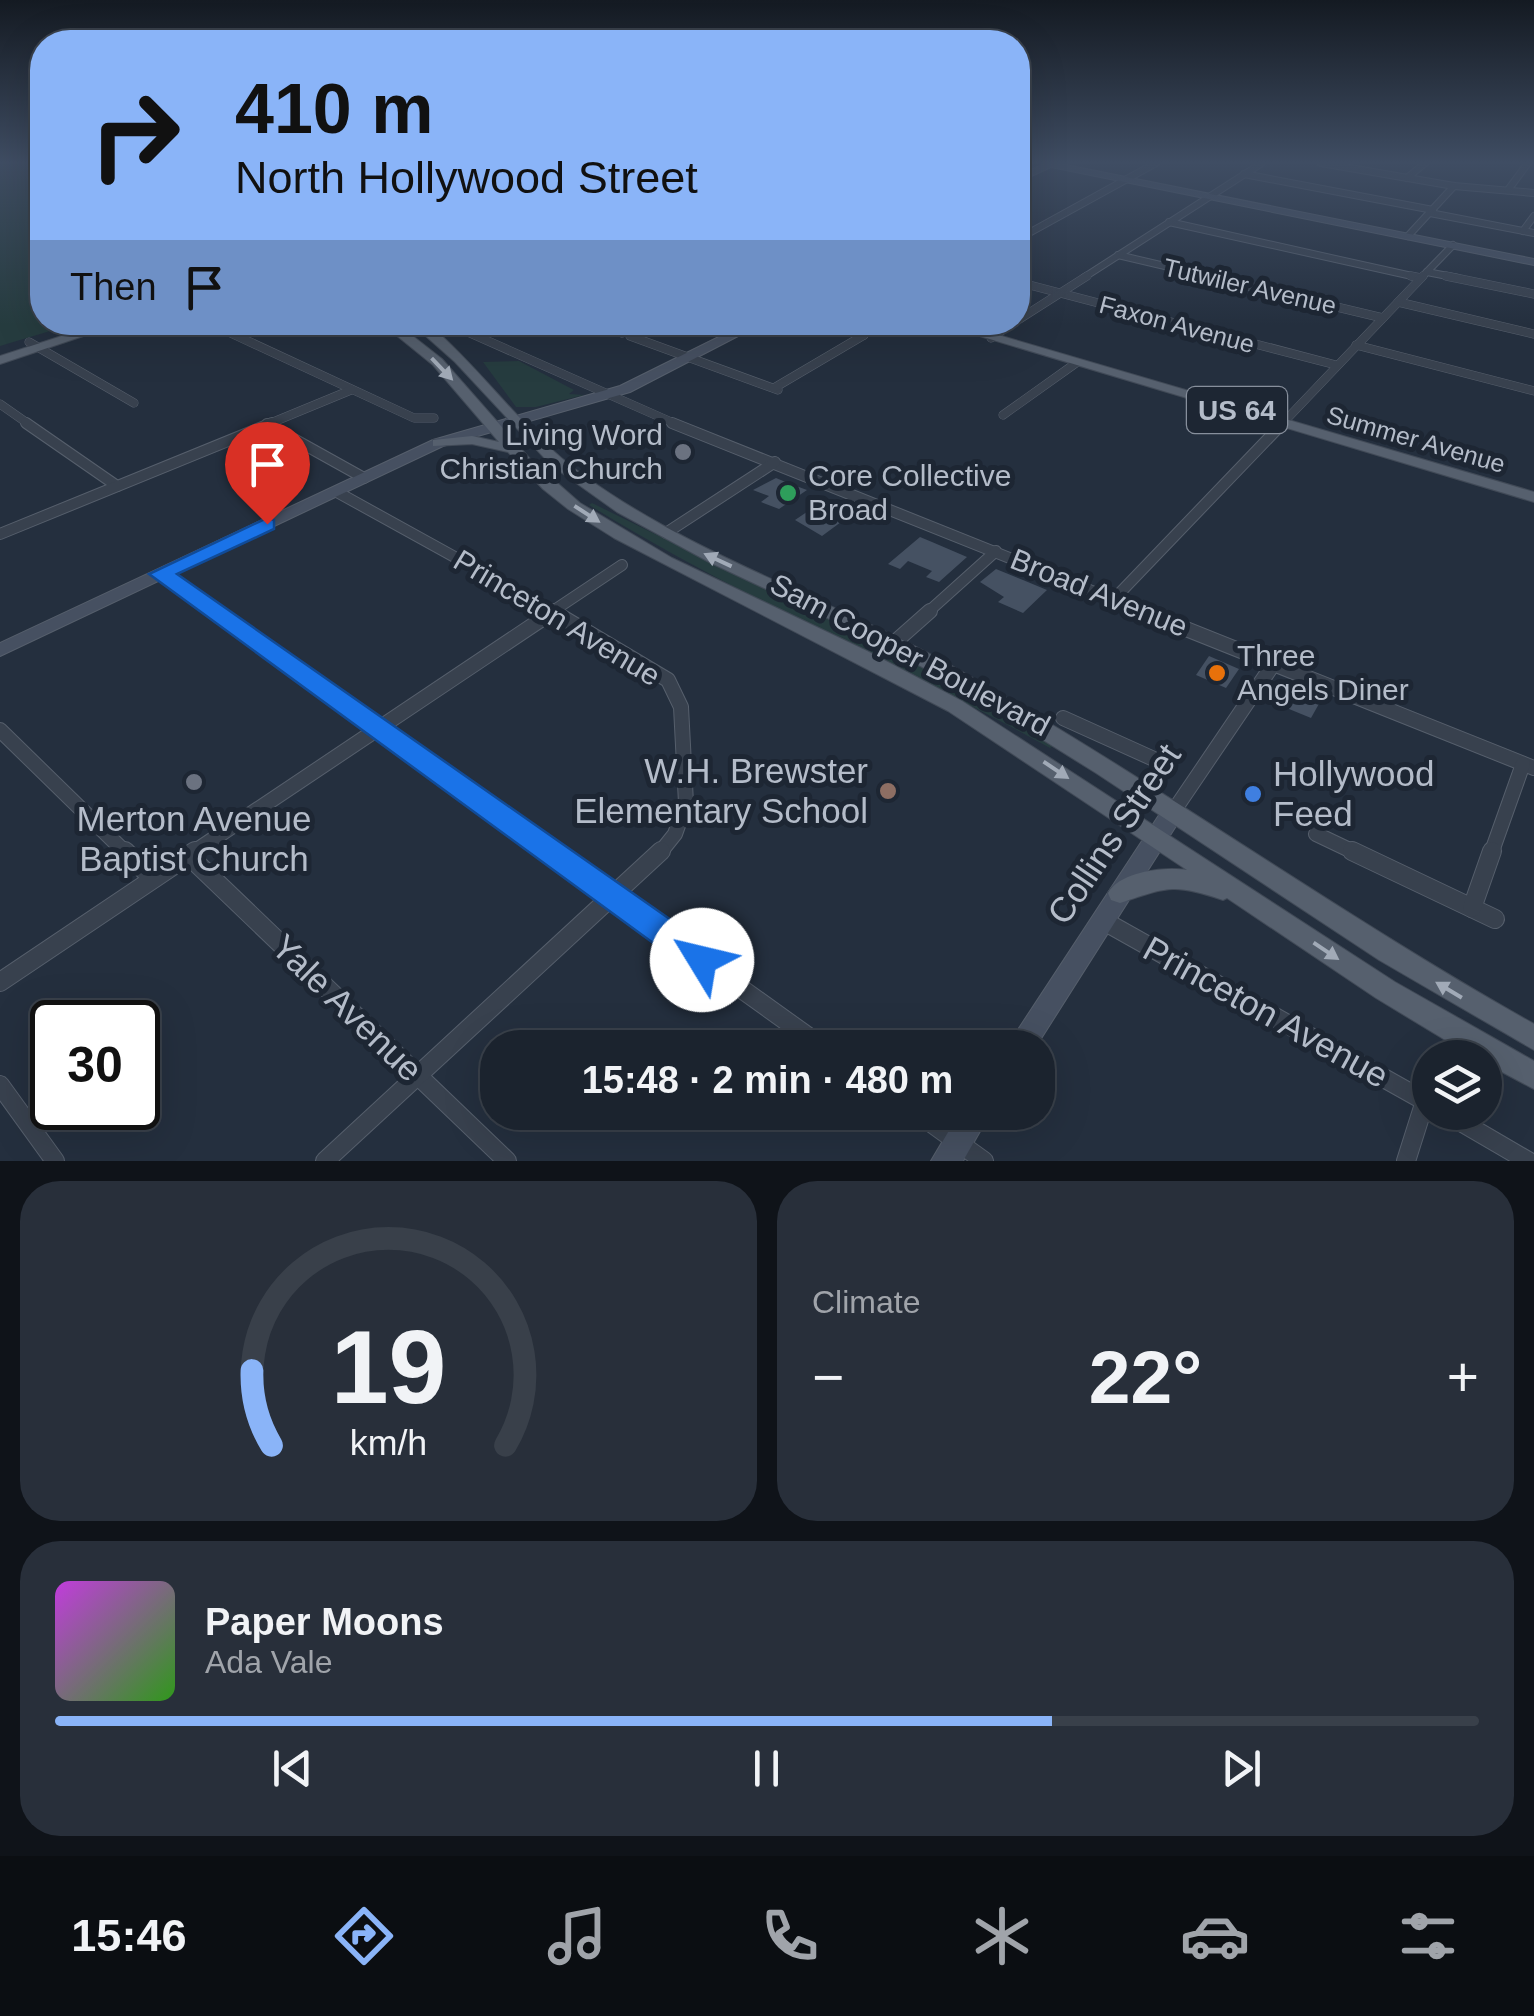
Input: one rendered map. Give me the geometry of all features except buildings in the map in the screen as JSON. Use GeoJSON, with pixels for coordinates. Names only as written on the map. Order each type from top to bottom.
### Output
{"type":"FeatureCollection","features":[{"type":"Feature","properties":{"kind":"main road"},"geometry":{"type":"LineString","coordinates":[[1314,217],[1534,262]]}},
{"type":"Feature","properties":{"kind":"main road"},"geometry":{"type":"LineString","coordinates":[[0,360],[57,335]]}},
{"type":"Feature","properties":{"kind":"main road"},"geometry":{"type":"LineString","coordinates":[[0,351],[70,335]]}},
{"type":"Feature","properties":{"kind":"main road","name":"Sam Cooper Boulevard"},"geometry":{"type":"LineString","coordinates":[[402,335],[444,369],[513,451],[571,504],[626,539],[950,704],[1363,975],[1534,1076]]}},
{"type":"Feature","properties":{"kind":"main road","name":"Sam Cooper Boulevard"},"geometry":{"type":"LineString","coordinates":[[432,335],[467,364],[575,477],[666,533],[895,642],[1174,812],[1328,918],[1534,1038]]}},
{"type":"Feature","properties":{"kind":"main road"},"geometry":{"type":"LineString","coordinates":[[0,650],[438,443],[515,418],[606,396],[733,335]]}},
{"type":"Feature","properties":{"kind":"main road","name":"Summer Avenue"},"geometry":{"type":"LineString","coordinates":[[981,335],[1534,497]]}},
{"type":"Feature","properties":{"kind":"main road"},"geometry":{"type":"LineString","coordinates":[[438,443],[482,441],[513,451]]}},
{"type":"Feature","properties":{"kind":"main road","name":"Collins Street"},"geometry":{"type":"LineString","coordinates":[[1032,1030],[1174,812]]}},
{"type":"Feature","properties":{"kind":"main road"},"geometry":{"type":"LineString","coordinates":[[1120,893],[1153,877],[1186,878],[1248,900]]}},
{"type":"Feature","properties":{"kind":"main road"},"geometry":{"type":"LineString","coordinates":[[952,1152],[966,1130]]}},
{"type":"Feature","properties":{"kind":"street"},"geometry":{"type":"LineString","coordinates":[[1030,233],[1059,217]]}},
{"type":"Feature","properties":{"kind":"street"},"geometry":{"type":"LineString","coordinates":[[1030,312],[1176,217]]}},
{"type":"Feature","properties":{"kind":"street"},"geometry":{"type":"LineString","coordinates":[[1408,236],[1426,217]]}},
{"type":"Feature","properties":{"kind":"street"},"geometry":{"type":"LineString","coordinates":[[1460,217],[1534,233]]}},
{"type":"Feature","properties":{"kind":"street"},"geometry":{"type":"LineString","coordinates":[[1524,231],[1533,217]]}},
{"type":"Feature","properties":{"kind":"street"},"geometry":{"type":"LineString","coordinates":[[1168,222],[1534,294]]}},
{"type":"Feature","properties":{"kind":"street"},"geometry":{"type":"LineString","coordinates":[[1114,599],[1452,246]]}},
{"type":"Feature","properties":{"kind":"street","name":"Tutwiler Avenue"},"geometry":{"type":"LineString","coordinates":[[1118,255],[1383,318]]}},
{"type":"Feature","properties":{"kind":"street","name":"Faxon Avenue"},"geometry":{"type":"LineString","coordinates":[[1030,285],[1336,365]]}},
{"type":"Feature","properties":{"kind":"street"},"geometry":{"type":"LineString","coordinates":[[1398,302],[1534,334]]}},
{"type":"Feature","properties":{"kind":"street"},"geometry":{"type":"LineString","coordinates":[[234,335],[414,418],[434,418]]}},
{"type":"Feature","properties":{"kind":"street","name":"Broad Avenue"},"geometry":{"type":"LineString","coordinates":[[473,335],[606,396],[1529,766]]}},
{"type":"Feature","properties":{"kind":"street"},"geometry":{"type":"LineString","coordinates":[[629,335],[776,389],[864,335]]}},
{"type":"Feature","properties":{"kind":"street"},"geometry":{"type":"LineString","coordinates":[[991,338],[995,335]]}},
{"type":"Feature","properties":{"kind":"street"},"geometry":{"type":"LineString","coordinates":[[32,345],[134,403]]}},
{"type":"Feature","properties":{"kind":"street"},"geometry":{"type":"LineString","coordinates":[[1356,345],[1534,391]]}},
{"type":"Feature","properties":{"kind":"street"},"geometry":{"type":"LineString","coordinates":[[1003,415],[1076,363]]}},
{"type":"Feature","properties":{"kind":"street"},"geometry":{"type":"LineString","coordinates":[[0,534],[350,390]]}},
{"type":"Feature","properties":{"kind":"street"},"geometry":{"type":"LineString","coordinates":[[0,404],[117,486]]}},
{"type":"Feature","properties":{"kind":"street"},"geometry":{"type":"LineString","coordinates":[[267,424],[364,478]]}},
{"type":"Feature","properties":{"kind":"street"},"geometry":{"type":"LineString","coordinates":[[666,533],[776,462]]}},
{"type":"Feature","properties":{"kind":"street","name":"Princeton Avenue"},"geometry":{"type":"LineString","coordinates":[[325,1161],[615,898],[675,834],[686,803],[681,708],[668,680],[337,492]]}},
{"type":"Feature","properties":{"kind":"street"},"geometry":{"type":"LineString","coordinates":[[895,642],[996,551]]}},
{"type":"Feature","properties":{"kind":"street"},"geometry":{"type":"LineString","coordinates":[[0,982],[622,565]]}},
{"type":"Feature","properties":{"kind":"street"},"geometry":{"type":"LineString","coordinates":[[161,574],[799,1030]]}},
{"type":"Feature","properties":{"kind":"street","name":"Collins Street"},"geometry":{"type":"LineString","coordinates":[[1174,812],[1274,663]]}},
{"type":"Feature","properties":{"kind":"street"},"geometry":{"type":"LineString","coordinates":[[1063,718],[1156,760]]}},
{"type":"Feature","properties":{"kind":"street"},"geometry":{"type":"LineString","coordinates":[[0,730],[152,878]]}},
{"type":"Feature","properties":{"kind":"street"},"geometry":{"type":"LineString","coordinates":[[1100,766],[1121,744]]}},
{"type":"Feature","properties":{"kind":"street"},"geometry":{"type":"LineString","coordinates":[[1472,908],[1529,766]]}},
{"type":"Feature","properties":{"kind":"street"},"geometry":{"type":"LineString","coordinates":[[1316,834],[1495,919]]}},
{"type":"Feature","properties":{"kind":"street","name":"Yale Avenue"},"geometry":{"type":"LineString","coordinates":[[188,855],[507,1161]]}},
{"type":"Feature","properties":{"kind":"street","name":"Princeton Avenue"},"geometry":{"type":"LineString","coordinates":[[1102,920],[1412,1094]]}},
{"type":"Feature","properties":{"kind":"street"},"geometry":{"type":"LineString","coordinates":[[0,1085],[55,1161]]}},
{"type":"Feature","properties":{"kind":"street"},"geometry":{"type":"LineString","coordinates":[[932,1130],[952,1152],[984,1161]]}},
{"type":"Feature","properties":{"kind":"street"},"geometry":{"type":"LineString","coordinates":[[1406,1161],[1418,1130]]}},
{"type":"Feature","properties":{"kind":"street"},"geometry":{"type":"LineString","coordinates":[[1475,1130],[1528,1161]]}},
{"type":"Feature","properties":{"kind":"green space"},"geometry":{"type":"Polygon","coordinates":[[[0,217],[30,217],[30,335],[37,335],[0,346],[0,217]]]}},
{"type":"Feature","properties":{"kind":"green space"},"geometry":{"type":"Polygon","coordinates":[[[519,361],[574,390],[569,394],[584,395],[536,407],[516,407],[483,362],[519,361]]]}},
{"type":"Feature","properties":{"kind":"green space"},"geometry":{"type":"Polygon","coordinates":[[[592,503],[911,660],[1054,745],[1050,748],[759,600],[645,538],[589,505],[592,503]]]}},
{"type":"Feature","properties":{"kind":"place","name":"Living Word Christian Church"},"geometry":{"type":"Point","coordinates":[683,452]}},
{"type":"Feature","properties":{"kind":"place","name":"Core Collective Broad"},"geometry":{"type":"Point","coordinates":[788,493]}},
{"type":"Feature","properties":{"kind":"place","name":"Three Angels Diner"},"geometry":{"type":"Point","coordinates":[1217,673]}},
{"type":"Feature","properties":{"kind":"place","name":"Merton Avenue Baptist Church"},"geometry":{"type":"Point","coordinates":[194,782]}},
{"type":"Feature","properties":{"kind":"place","name":"W.H. Brewster Elementary School"},"geometry":{"type":"Point","coordinates":[888,791]}},
{"type":"Feature","properties":{"kind":"place","name":"Hollywood Feed"},"geometry":{"type":"Point","coordinates":[1253,794]}},
{"type":"Feature","properties":{"kind":"route"},"geometry":{"type":"LineString","coordinates":[[267,524],[161,574],[702,960]]}}]}
